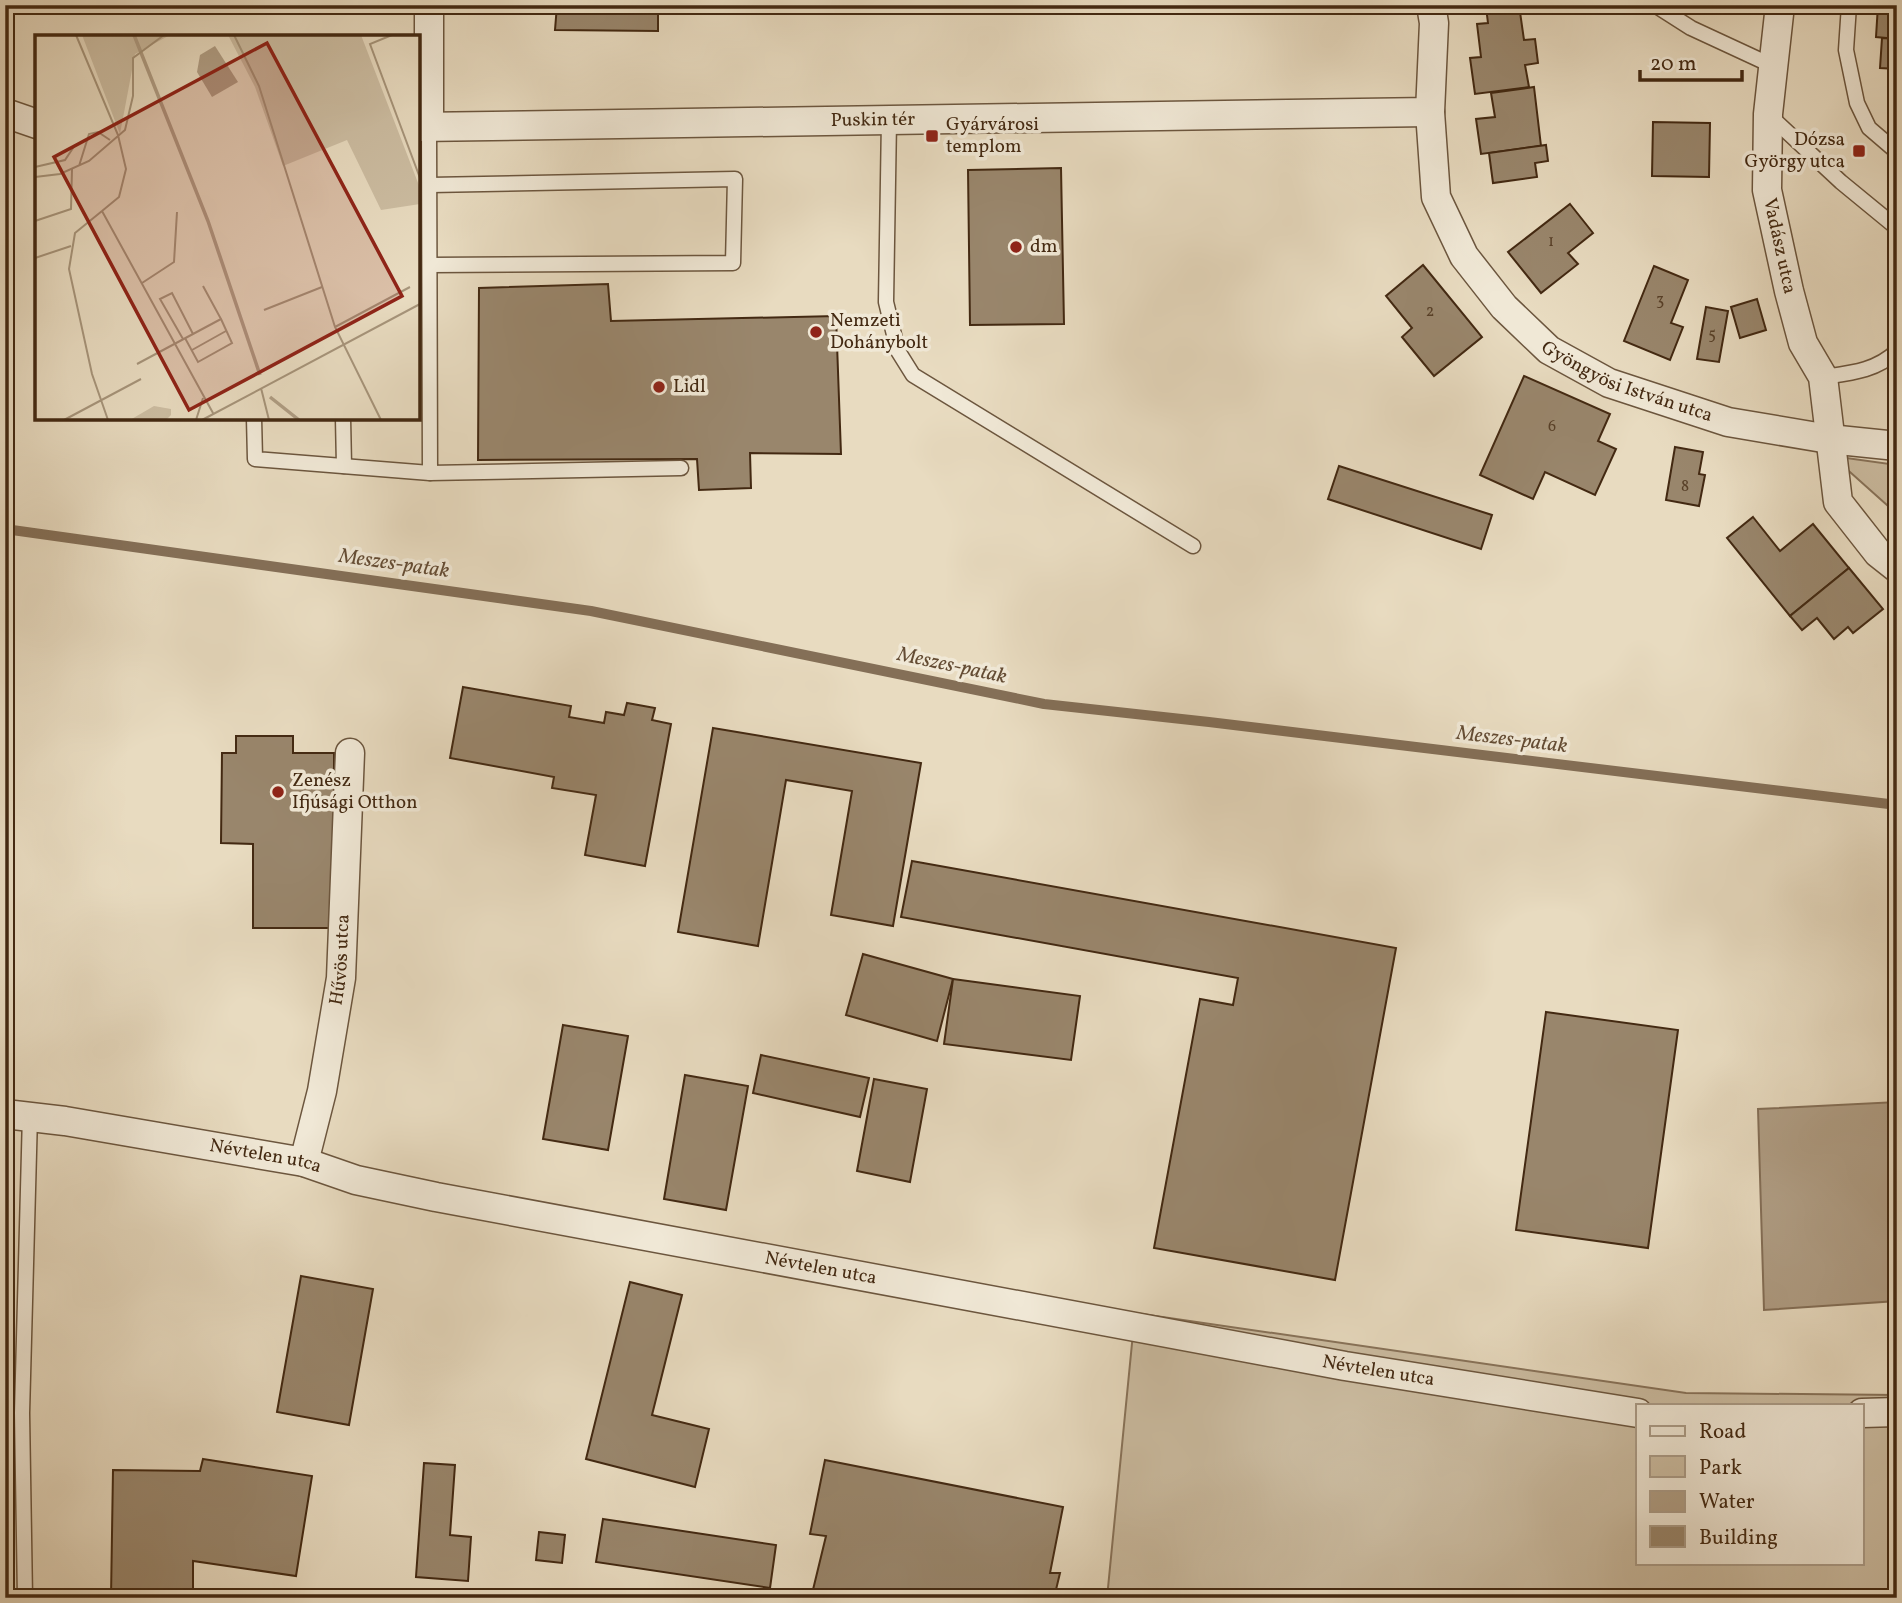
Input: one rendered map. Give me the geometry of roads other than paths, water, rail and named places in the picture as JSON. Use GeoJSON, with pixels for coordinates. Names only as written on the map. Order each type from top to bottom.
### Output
{"type":"FeatureCollection","features":[{"type":"Feature","properties":{"kind":"street"},"geometry":{"type":"LineString","coordinates":[[424,127],[429,5]]}},
{"type":"Feature","properties":{"kind":"street"},"geometry":{"type":"LineString","coordinates":[[1430,112],[1434,23],[1431,5]]}},
{"type":"Feature","properties":{"kind":"street","name":"Vadász utca"},"geometry":{"type":"LineString","coordinates":[[1780,5],[1768,114],[1767,190],[1789,291],[1804,343],[1823,377],[1829,439]]}},
{"type":"Feature","properties":{"kind":"street","name":"Puskin tér"},"geometry":{"type":"LineString","coordinates":[[424,127],[1430,112]]}},
{"type":"Feature","properties":{"kind":"street","name":"Gyöngyösi István utca"},"geometry":{"type":"LineString","coordinates":[[1430,112],[1436,197],[1464,256],[1504,307],[1549,350],[1609,383],[1728,422],[1829,439]]}},
{"type":"Feature","properties":{"kind":"street"},"geometry":{"type":"LineString","coordinates":[[5,113],[35,123]]}},
{"type":"Feature","properties":{"kind":"street"},"geometry":{"type":"LineString","coordinates":[[5,133],[35,133]]}},
{"type":"Feature","properties":{"kind":"street"},"geometry":{"type":"LineString","coordinates":[[1897,446],[1829,439],[1838,502],[1878,552],[1897,568]]}},
{"type":"Feature","properties":{"kind":"street","name":"Hűvös utca"},"geometry":{"type":"LineString","coordinates":[[303,1162],[322,1091],[341,978],[350,753]]}},
{"type":"Feature","properties":{"kind":"street","name":"Névtelen utca"},"geometry":{"type":"LineString","coordinates":[[18,1115],[303,1162],[356,1180],[449,1200],[1345,1366],[1636,1413]]}},
{"type":"Feature","properties":{"kind":"street"},"geometry":{"type":"LineString","coordinates":[[1864,1413],[1897,1412]]}},
{"type":"Feature","properties":{"kind":"lane"},"geometry":{"type":"LineString","coordinates":[[1655,5],[1691,28],[1773,66]]}},
{"type":"Feature","properties":{"kind":"lane"},"geometry":{"type":"LineString","coordinates":[[1849,5],[1846,50],[1857,103],[1869,128],[1897,152]]}},
{"type":"Feature","properties":{"kind":"lane"},"geometry":{"type":"LineString","coordinates":[[1768,114],[1841,182],[1897,228]]}},
{"type":"Feature","properties":{"kind":"lane"},"geometry":{"type":"LineString","coordinates":[[889,120],[886,302],[898,351],[913,375],[1193,546]]}},
{"type":"Feature","properties":{"kind":"lane"},"geometry":{"type":"LineString","coordinates":[[424,127],[430,185],[424,202],[430,265],[430,474]]}},
{"type":"Feature","properties":{"kind":"lane"},"geometry":{"type":"LineString","coordinates":[[430,185],[735,179],[733,263],[430,265]]}},
{"type":"Feature","properties":{"kind":"lane"},"geometry":{"type":"LineString","coordinates":[[1823,377],[1865,370],[1886,361],[1897,351]]}},
{"type":"Feature","properties":{"kind":"lane"},"geometry":{"type":"LineString","coordinates":[[254,420],[255,459],[430,474],[681,468]]}},
{"type":"Feature","properties":{"kind":"lane"},"geometry":{"type":"LineString","coordinates":[[343,420],[344,466]]}},
{"type":"Feature","properties":{"kind":"lane"},"geometry":{"type":"LineString","coordinates":[[18,1115],[25,1598]]}},
{"type":"Feature","properties":{"kind":"water"},"geometry":{"type":"Polygon","coordinates":[[[1897,1102],[1897,1301],[1764,1310],[1758,1109],[1897,1102]]]}},
{"type":"Feature","properties":{"kind":"waterway","name":"Meszes-patak"},"geometry":{"type":"LineString","coordinates":[[5,529],[591,611],[1044,704],[1897,805]]}},
{"type":"Feature","properties":{"kind":"place","name":"Gyárvárosi templom"},"geometry":{"type":"Point","coordinates":[932,136]}},
{"type":"Feature","properties":{"kind":"place","name":"Dózsa György utca"},"geometry":{"type":"Point","coordinates":[1859,151]}},
{"type":"Feature","properties":{"kind":"place","name":"dm"},"geometry":{"type":"Point","coordinates":[1016,247]}},
{"type":"Feature","properties":{"kind":"place","name":"Nemzeti Dohánybolt"},"geometry":{"type":"Point","coordinates":[816,332]}},
{"type":"Feature","properties":{"kind":"place","name":"Lidl"},"geometry":{"type":"Point","coordinates":[659,387]}},
{"type":"Feature","properties":{"kind":"place","name":"Zenész Ifjúsági Otthon"},"geometry":{"type":"Point","coordinates":[278,792]}}]}
